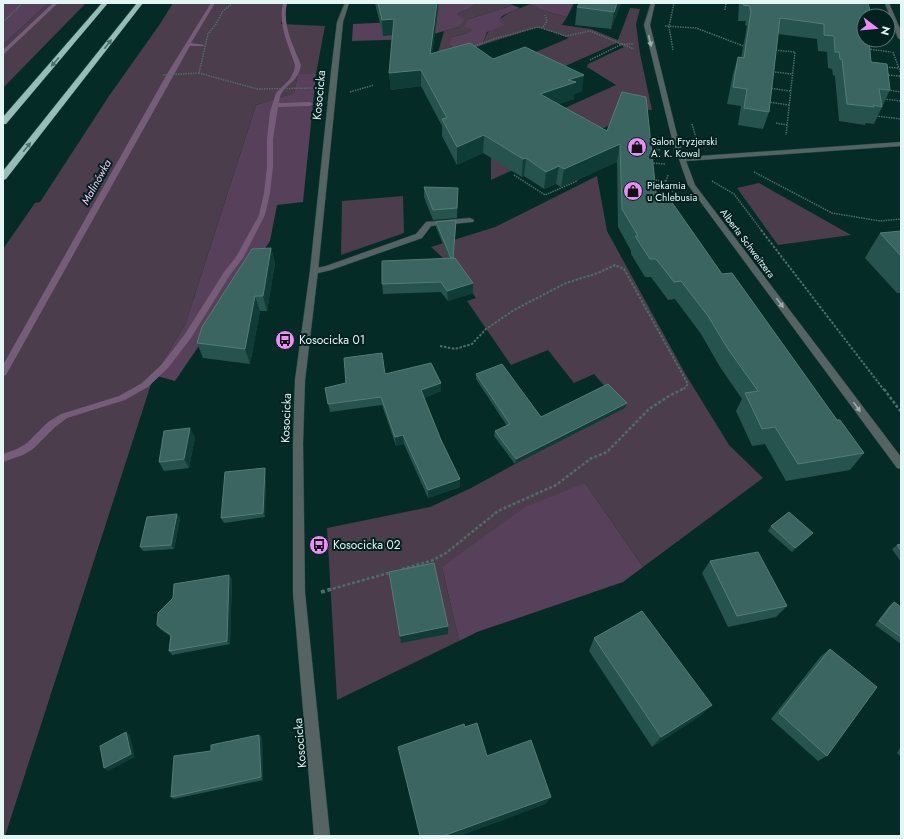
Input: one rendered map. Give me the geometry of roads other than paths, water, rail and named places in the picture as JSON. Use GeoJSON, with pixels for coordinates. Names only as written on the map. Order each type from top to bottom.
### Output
{"type":"FeatureCollection","features":[{"type":"Feature","properties":{"kind":"highway"},"geometry":{"type":"LineString","coordinates":[[3,122],[105,3]]}},
{"type":"Feature","properties":{"kind":"highway"},"geometry":{"type":"LineString","coordinates":[[3,177],[140,3]]}},
{"type":"Feature","properties":{"kind":"street","name":"Kosocicka"},"geometry":{"type":"LineString","coordinates":[[322,836],[299,593],[298,444],[300,380],[314,271],[338,34],[340,22],[347,3]]}},
{"type":"Feature","properties":{"kind":"street","name":"Alberta Schweitzera"},"geometry":{"type":"LineString","coordinates":[[653,3],[647,25],[675,139],[692,185],[901,465]]}},
{"type":"Feature","properties":{"kind":"street"},"geometry":{"type":"LineString","coordinates":[[852,12],[856,13]]}},
{"type":"Feature","properties":{"kind":"street"},"geometry":{"type":"LineString","coordinates":[[896,28],[901,38]]}},
{"type":"Feature","properties":{"kind":"street"},"geometry":{"type":"LineString","coordinates":[[682,159],[901,144]]}},
{"type":"Feature","properties":{"kind":"street"},"geometry":{"type":"LineString","coordinates":[[314,271],[328,268],[419,236],[429,224],[470,220]]}},
{"type":"Feature","properties":{"kind":"waterway"},"geometry":{"type":"LineString","coordinates":[[3,53],[56,3]]}},
{"type":"Feature","properties":{"kind":"waterway","name":"Malinówka"},"geometry":{"type":"LineString","coordinates":[[188,44],[213,3]]}},
{"type":"Feature","properties":{"kind":"waterway"},"geometry":{"type":"LineString","coordinates":[[275,105],[279,93],[292,80],[297,71],[298,65],[284,26],[283,11],[285,3]]}},
{"type":"Feature","properties":{"kind":"waterway","name":"Malinówka"},"geometry":{"type":"LineString","coordinates":[[3,373],[188,44]]}},
{"type":"Feature","properties":{"kind":"waterway"},"geometry":{"type":"LineString","coordinates":[[188,44],[203,45]]}},
{"type":"Feature","properties":{"kind":"waterway"},"geometry":{"type":"LineString","coordinates":[[275,105],[310,104]]}},
{"type":"Feature","properties":{"kind":"waterway"},"geometry":{"type":"LineString","coordinates":[[3,458],[20,452],[30,446],[51,425],[64,416],[122,398],[145,385],[165,366],[188,336],[227,274],[239,258],[262,215],[267,193],[270,167],[270,139],[275,105]]}},
{"type":"Feature","properties":{"kind":"place","name":"Salon Fryzjerski A. K. Kowal"},"geometry":{"type":"Point","coordinates":[637,147]}},
{"type":"Feature","properties":{"kind":"place","name":"Piekarnia u Chlebusia"},"geometry":{"type":"Point","coordinates":[633,191]}},
{"type":"Feature","properties":{"kind":"place","name":"Kosocicka 01"},"geometry":{"type":"Point","coordinates":[285,340]}},
{"type":"Feature","properties":{"kind":"place","name":"Kosocicka 02"},"geometry":{"type":"Point","coordinates":[319,545]}}]}
